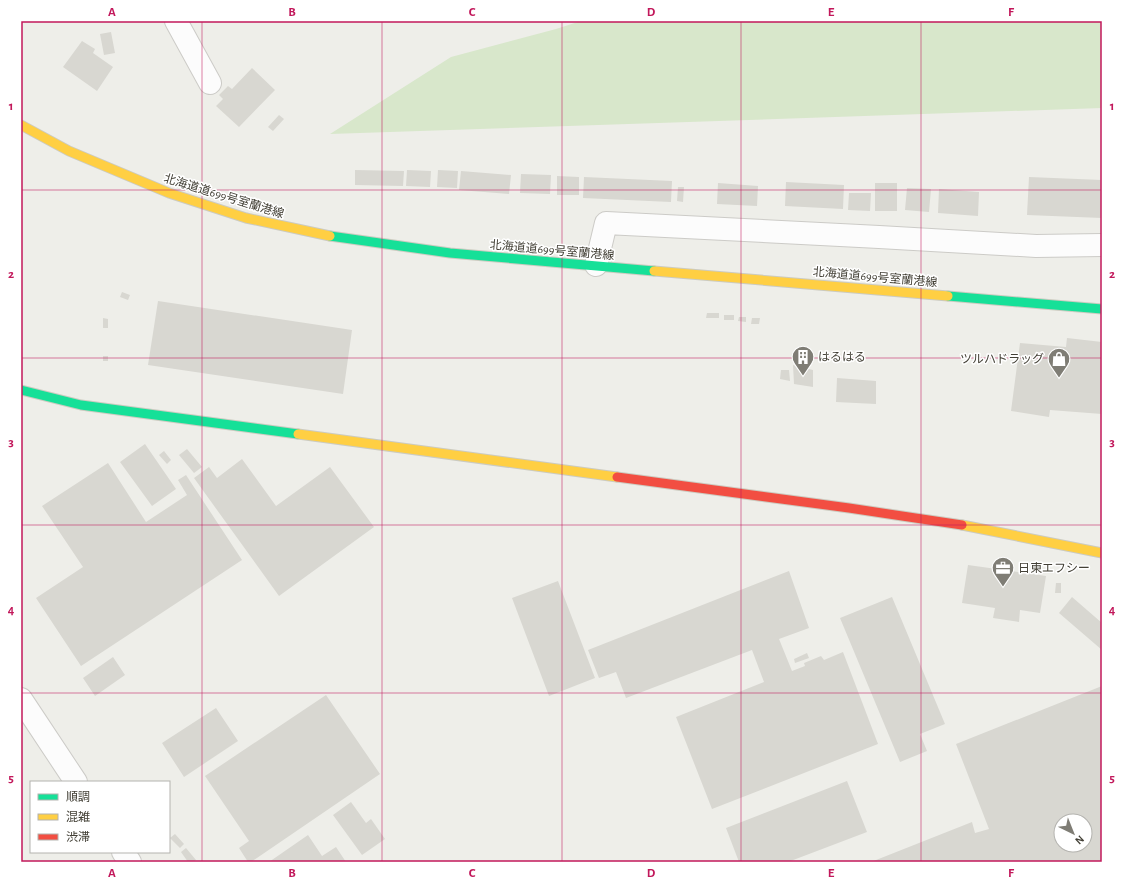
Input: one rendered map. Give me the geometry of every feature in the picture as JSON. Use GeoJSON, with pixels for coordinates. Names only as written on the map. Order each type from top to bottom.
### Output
{"type":"FeatureCollection","features":[{"type":"Feature","properties":{"kind":"main road","name":"北海道道699号室蘭港線"},"geometry":{"type":"LineString","coordinates":[[21,125],[69,151],[169,193],[246,218],[320,235],[355,241],[450,253],[1102,309]]}},
{"type":"Feature","properties":{"kind":"main road"},"geometry":{"type":"LineString","coordinates":[[21,390],[81,405],[849,508],[974,527],[1102,553]]}},
{"type":"Feature","properties":{"kind":"street"},"geometry":{"type":"LineString","coordinates":[[176,21],[210,83]]}},
{"type":"Feature","properties":{"kind":"street"},"geometry":{"type":"LineString","coordinates":[[596,265],[606,223],[1036,246],[1102,245]]}},
{"type":"Feature","properties":{"kind":"street"},"geometry":{"type":"LineString","coordinates":[[21,699],[75,781]]}},
{"type":"Feature","properties":{"kind":"street"},"geometry":{"type":"LineString","coordinates":[[124,853],[130,862]]}},
{"type":"Feature","properties":{"kind":"green space"},"geometry":{"type":"Polygon","coordinates":[[[581,21],[1102,21],[1102,108],[330,134],[451,57],[581,21]]]}},
{"type":"Feature","properties":{"kind":"building"},"geometry":{"type":"Polygon","coordinates":[[[111,32],[115,53],[104,55],[100,34],[111,32]]]}},
{"type":"Feature","properties":{"kind":"building"},"geometry":{"type":"Polygon","coordinates":[[[82,41],[95,49],[93,53],[113,67],[97,91],[63,67],[82,41]]]}},
{"type":"Feature","properties":{"kind":"building"},"geometry":{"type":"Polygon","coordinates":[[[252,68],[275,90],[239,127],[216,106],[223,99],[219,95],[228,86],[232,89],[252,68]]]}},
{"type":"Feature","properties":{"kind":"building"},"geometry":{"type":"Polygon","coordinates":[[[279,115],[284,119],[273,131],[268,127],[279,115]]]}},
{"type":"Feature","properties":{"kind":"building"},"geometry":{"type":"Polygon","coordinates":[[[355,170],[404,171],[403,186],[355,185],[355,170]]]}},
{"type":"Feature","properties":{"kind":"building"},"geometry":{"type":"Polygon","coordinates":[[[407,170],[431,171],[430,187],[406,186],[407,170]]]}},
{"type":"Feature","properties":{"kind":"building"},"geometry":{"type":"Polygon","coordinates":[[[438,170],[458,171],[457,188],[437,187],[438,170]]]}},
{"type":"Feature","properties":{"kind":"building"},"geometry":{"type":"Polygon","coordinates":[[[461,171],[511,175],[509,194],[459,190],[461,171]]]}},
{"type":"Feature","properties":{"kind":"building"},"geometry":{"type":"Polygon","coordinates":[[[521,174],[551,175],[550,194],[520,193],[521,174]]]}},
{"type":"Feature","properties":{"kind":"building"},"geometry":{"type":"Polygon","coordinates":[[[557,176],[579,177],[579,195],[557,195],[557,176]]]}},
{"type":"Feature","properties":{"kind":"building"},"geometry":{"type":"Polygon","coordinates":[[[584,177],[672,181],[671,202],[583,198],[584,177]]]}},
{"type":"Feature","properties":{"kind":"building"},"geometry":{"type":"Polygon","coordinates":[[[1029,177],[1102,180],[1102,218],[1027,215],[1029,177]]]}},
{"type":"Feature","properties":{"kind":"building"},"geometry":{"type":"Polygon","coordinates":[[[786,182],[844,185],[843,209],[785,206],[786,182]]]}},
{"type":"Feature","properties":{"kind":"building"},"geometry":{"type":"Polygon","coordinates":[[[718,183],[758,186],[757,206],[717,204],[718,183]]]}},
{"type":"Feature","properties":{"kind":"building"},"geometry":{"type":"Polygon","coordinates":[[[875,183],[897,183],[897,211],[875,211],[875,183]]]}},
{"type":"Feature","properties":{"kind":"building"},"geometry":{"type":"Polygon","coordinates":[[[678,187],[684,187],[683,202],[677,201],[678,187]]]}},
{"type":"Feature","properties":{"kind":"building"},"geometry":{"type":"Polygon","coordinates":[[[907,188],[931,189],[929,212],[905,210],[907,188]]]}},
{"type":"Feature","properties":{"kind":"building"},"geometry":{"type":"Polygon","coordinates":[[[939,189],[979,192],[978,216],[938,213],[939,189]]]}},
{"type":"Feature","properties":{"kind":"building"},"geometry":{"type":"Polygon","coordinates":[[[849,193],[871,193],[870,211],[848,210],[849,193]]]}},
{"type":"Feature","properties":{"kind":"building"},"geometry":{"type":"Polygon","coordinates":[[[122,292],[130,295],[128,300],[120,297],[122,292]]]}},
{"type":"Feature","properties":{"kind":"building"},"geometry":{"type":"Polygon","coordinates":[[[158,301],[352,330],[343,394],[148,365],[158,301]]]}},
{"type":"Feature","properties":{"kind":"building"},"geometry":{"type":"Polygon","coordinates":[[[707,313],[719,313],[719,318],[706,318],[707,313]]]}},
{"type":"Feature","properties":{"kind":"building"},"geometry":{"type":"Polygon","coordinates":[[[724,315],[734,315],[734,320],[724,320],[724,315]]]}},
{"type":"Feature","properties":{"kind":"building"},"geometry":{"type":"Polygon","coordinates":[[[739,317],[746,317],[746,322],[738,321],[739,317]]]}},
{"type":"Feature","properties":{"kind":"building"},"geometry":{"type":"Polygon","coordinates":[[[103,318],[108,319],[108,328],[103,328],[103,318]]]}},
{"type":"Feature","properties":{"kind":"building"},"geometry":{"type":"Polygon","coordinates":[[[752,318],[760,318],[759,324],[751,324],[752,318]]]}},
{"type":"Feature","properties":{"kind":"building","name":"ツルハドラッグ"},"geometry":{"type":"Polygon","coordinates":[[[1067,338],[1102,342],[1102,414],[1050,410],[1049,417],[1011,411],[1020,343],[1066,347],[1067,338]]]}},
{"type":"Feature","properties":{"kind":"building"},"geometry":{"type":"Polygon","coordinates":[[[103,356],[108,356],[108,361],[103,361],[103,356]]]}},
{"type":"Feature","properties":{"kind":"building","name":"はるはる"},"geometry":{"type":"Polygon","coordinates":[[[793,365],[813,370],[813,387],[794,384],[793,365]]]}},
{"type":"Feature","properties":{"kind":"building"},"geometry":{"type":"Polygon","coordinates":[[[781,370],[789,370],[790,381],[780,379],[781,370]]]}},
{"type":"Feature","properties":{"kind":"building"},"geometry":{"type":"Polygon","coordinates":[[[837,378],[876,381],[876,404],[836,402],[837,378]]]}},
{"type":"Feature","properties":{"kind":"building"},"geometry":{"type":"Polygon","coordinates":[[[145,444],[176,489],[152,506],[120,462],[145,444]]]}},
{"type":"Feature","properties":{"kind":"building"},"geometry":{"type":"Polygon","coordinates":[[[187,449],[202,467],[194,473],[179,455],[187,449]]]}},
{"type":"Feature","properties":{"kind":"building"},"geometry":{"type":"Polygon","coordinates":[[[164,451],[171,460],[167,464],[159,455],[164,451]]]}},
{"type":"Feature","properties":{"kind":"building"},"geometry":{"type":"Polygon","coordinates":[[[242,459],[276,506],[330,467],[374,527],[279,596],[194,478],[209,467],[217,478],[242,459]]]}},
{"type":"Feature","properties":{"kind":"building"},"geometry":{"type":"Polygon","coordinates":[[[108,463],[146,522],[187,495],[178,480],[186,475],[242,560],[81,666],[36,598],[83,567],[42,506],[108,463]]]}},
{"type":"Feature","properties":{"kind":"building"},"geometry":{"type":"Polygon","coordinates":[[[968,565],[1046,576],[1040,613],[1020,610],[1019,622],[993,618],[995,608],[962,603],[968,565]]]}},
{"type":"Feature","properties":{"kind":"building"},"geometry":{"type":"Polygon","coordinates":[[[789,571],[809,628],[779,639],[792,671],[805,666],[804,663],[821,656],[824,660],[843,652],[878,744],[712,809],[676,717],[764,682],[752,650],[626,698],[616,672],[599,678],[588,650],[789,571]]]}},
{"type":"Feature","properties":{"kind":"building"},"geometry":{"type":"Polygon","coordinates":[[[558,581],[595,678],[549,696],[512,598],[558,581]]]}},
{"type":"Feature","properties":{"kind":"building"},"geometry":{"type":"Polygon","coordinates":[[[1056,583],[1061,583],[1061,593],[1055,593],[1056,583]]]}},
{"type":"Feature","properties":{"kind":"building"},"geometry":{"type":"Polygon","coordinates":[[[892,597],[945,724],[920,734],[927,751],[900,762],[840,618],[892,597]]]}},
{"type":"Feature","properties":{"kind":"building"},"geometry":{"type":"Polygon","coordinates":[[[1072,597],[1102,623],[1102,650],[1059,613],[1072,597]]]}},
{"type":"Feature","properties":{"kind":"building"},"geometry":{"type":"Polygon","coordinates":[[[807,653],[809,658],[795,663],[794,659],[807,653]]]}},
{"type":"Feature","properties":{"kind":"building"},"geometry":{"type":"Polygon","coordinates":[[[113,657],[125,675],[95,696],[83,678],[113,657]]]}},
{"type":"Feature","properties":{"kind":"building"},"geometry":{"type":"Polygon","coordinates":[[[1102,686],[1102,862],[871,862],[972,822],[975,833],[989,829],[956,744],[1102,686]]]}},
{"type":"Feature","properties":{"kind":"building"},"geometry":{"type":"Polygon","coordinates":[[[326,695],[380,774],[251,862],[248,862],[239,848],[249,841],[205,776],[326,695]]]}},
{"type":"Feature","properties":{"kind":"building"},"geometry":{"type":"Polygon","coordinates":[[[216,708],[238,741],[184,777],[162,743],[216,708]]]}},
{"type":"Feature","properties":{"kind":"building"},"geometry":{"type":"Polygon","coordinates":[[[847,781],[867,832],[788,862],[739,862],[726,828],[847,781]]]}},
{"type":"Feature","properties":{"kind":"building"},"geometry":{"type":"Polygon","coordinates":[[[351,802],[366,823],[371,819],[385,839],[362,855],[333,815],[351,802]]]}},
{"type":"Feature","properties":{"kind":"building"},"geometry":{"type":"Polygon","coordinates":[[[175,834],[184,844],[180,848],[170,838],[175,834]]]}},
{"type":"Feature","properties":{"kind":"building"},"geometry":{"type":"Polygon","coordinates":[[[308,835],[322,856],[336,847],[346,862],[269,862],[308,835]]]}},
{"type":"Feature","properties":{"kind":"building"},"geometry":{"type":"Polygon","coordinates":[[[186,848],[196,860],[193,862],[188,862],[181,852],[186,848]]]}},
{"type":"Feature","properties":{"kind":"traffic: fast"},"geometry":{"type":"LineString","coordinates":[[330,236],[450,253],[654,271]]}},
{"type":"Feature","properties":{"kind":"traffic: fast"},"geometry":{"type":"LineString","coordinates":[[948,296],[1102,309]]}},
{"type":"Feature","properties":{"kind":"traffic: fast"},"geometry":{"type":"LineString","coordinates":[[21,390],[81,405],[298,434]]}},
{"type":"Feature","properties":{"kind":"traffic: slow"},"geometry":{"type":"LineString","coordinates":[[21,125],[69,151],[169,193],[246,218],[330,236]]}},
{"type":"Feature","properties":{"kind":"traffic: slow"},"geometry":{"type":"LineString","coordinates":[[654,271],[948,296]]}},
{"type":"Feature","properties":{"kind":"traffic: slow"},"geometry":{"type":"LineString","coordinates":[[298,434],[617,477]]}},
{"type":"Feature","properties":{"kind":"traffic: slow"},"geometry":{"type":"LineString","coordinates":[[962,525],[1102,553]]}},
{"type":"Feature","properties":{"kind":"traffic: jam"},"geometry":{"type":"LineString","coordinates":[[617,477],[849,508],[962,525]]}},
{"type":"Feature","properties":{"kind":"place","name":"はるはる"},"geometry":{"type":"Point","coordinates":[803,376]}},
{"type":"Feature","properties":{"kind":"place","name":"ツルハドラッグ"},"geometry":{"type":"Point","coordinates":[1059,378]}},
{"type":"Feature","properties":{"kind":"place","name":"日東エフシー"},"geometry":{"type":"Point","coordinates":[1003,588]}}]}
